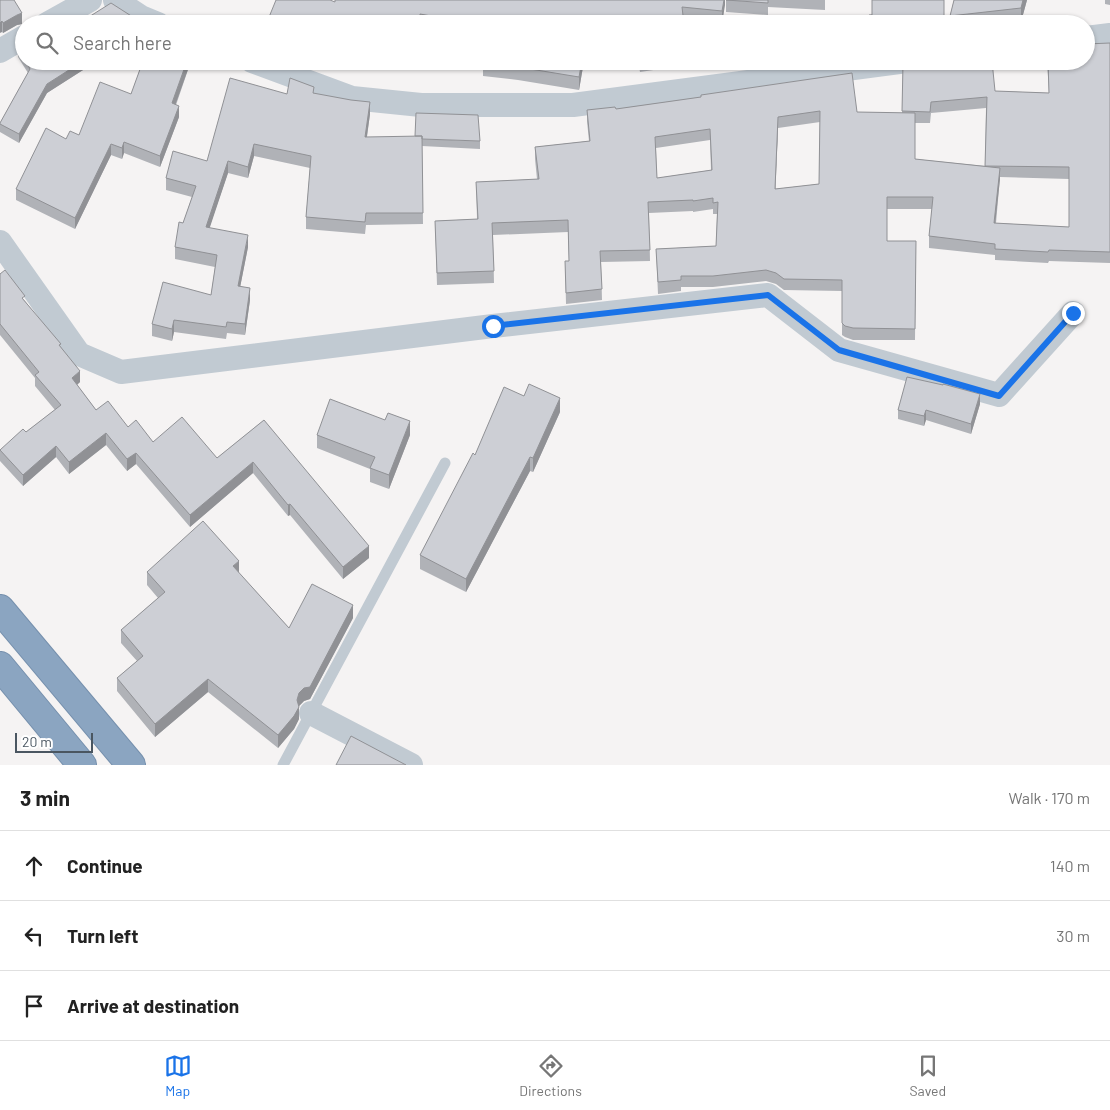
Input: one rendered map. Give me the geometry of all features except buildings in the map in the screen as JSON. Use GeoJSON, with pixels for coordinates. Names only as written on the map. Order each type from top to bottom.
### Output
{"type":"FeatureCollection","features":[{"type":"Feature","properties":{"kind":"highway"},"geometry":{"type":"LineString","coordinates":[[0,609],[131,765]]}},
{"type":"Feature","properties":{"kind":"highway"},"geometry":{"type":"LineString","coordinates":[[0,666],[82,765]]}},
{"type":"Feature","properties":{"kind":"street"},"geometry":{"type":"LineString","coordinates":[[64,15],[90,0]]}},
{"type":"Feature","properties":{"kind":"street"},"geometry":{"type":"LineString","coordinates":[[115,0],[138,15]]}},
{"type":"Feature","properties":{"kind":"street"},"geometry":{"type":"LineString","coordinates":[[1095,37],[1110,35]]}},
{"type":"Feature","properties":{"kind":"street"},"geometry":{"type":"LineString","coordinates":[[0,50],[15,42]]}},
{"type":"Feature","properties":{"kind":"street"},"geometry":{"type":"LineString","coordinates":[[276,70],[352,98],[430,105],[573,104],[837,70]]}},
{"type":"Feature","properties":{"kind":"street"},"geometry":{"type":"LineString","coordinates":[[0,242],[79,354],[121,372],[493,326],[768,295],[839,350],[999,396],[1073,313]]}},
{"type":"Feature","properties":{"kind":"street"},"geometry":{"type":"LineString","coordinates":[[311,713],[411,765]]}},
{"type":"Feature","properties":{"kind":"lane"},"geometry":{"type":"LineString","coordinates":[[283,765],[446,463]]}},
{"type":"Feature","properties":{"kind":"route"},"geometry":{"type":"LineString","coordinates":[[493,326],[768,295],[839,350],[999,396],[1073,313]]}}]}
